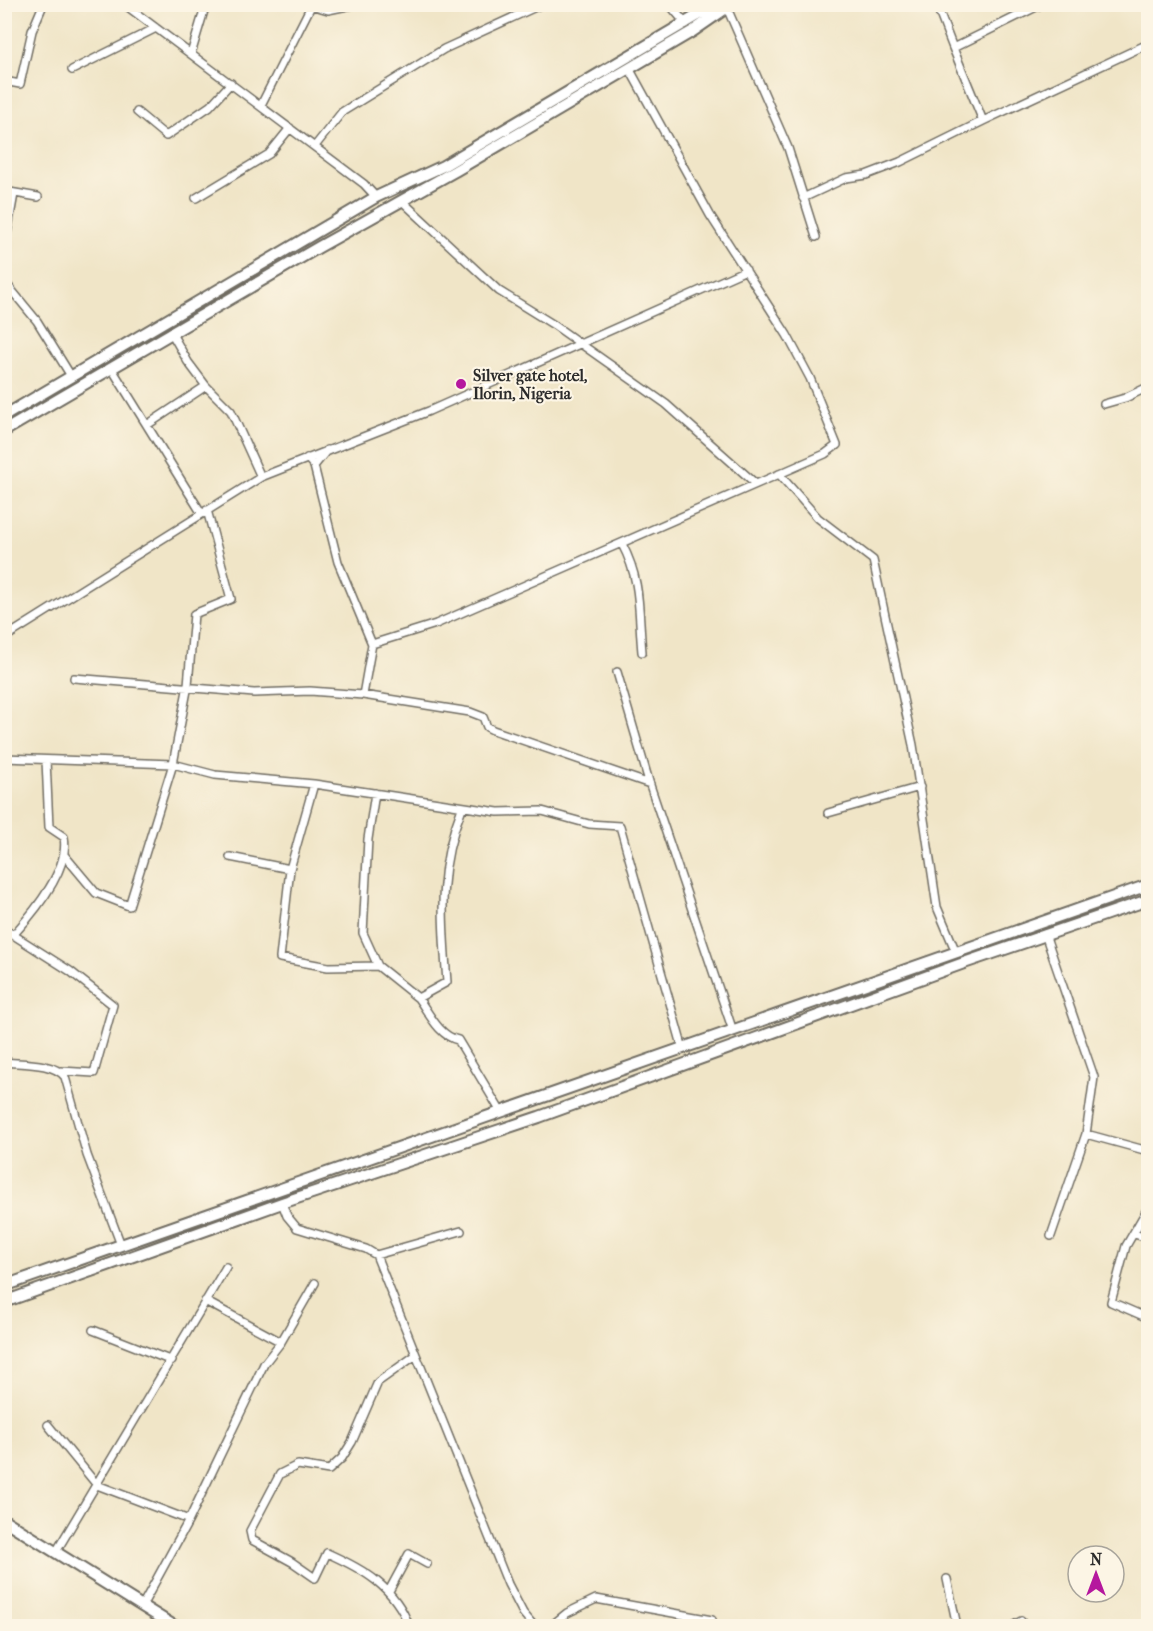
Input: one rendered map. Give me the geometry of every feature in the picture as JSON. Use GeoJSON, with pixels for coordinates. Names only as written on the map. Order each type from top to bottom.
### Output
{"type":"FeatureCollection","features":[{"type":"Feature","properties":{"kind":"main road"},"geometry":{"type":"LineString","coordinates":[[4,416],[376,197],[443,166],[686,24],[726,6]]}},
{"type":"Feature","properties":{"kind":"main road"},"geometry":{"type":"LineString","coordinates":[[4,431],[629,68],[726,6]]}},
{"type":"Feature","properties":{"kind":"main road"},"geometry":{"type":"LineString","coordinates":[[311,234],[319,247]]}},
{"type":"Feature","properties":{"kind":"main road"},"geometry":{"type":"LineString","coordinates":[[53,387],[60,399]]}},
{"type":"Feature","properties":{"kind":"main road"},"geometry":{"type":"LineString","coordinates":[[4,1286],[1149,885]]}},
{"type":"Feature","properties":{"kind":"main road"},"geometry":{"type":"LineString","coordinates":[[4,1302],[282,1203],[539,1117],[1045,934],[1149,900]]}},
{"type":"Feature","properties":{"kind":"main road"},"geometry":{"type":"LineString","coordinates":[[4,1520],[174,1626]]}},
{"type":"Feature","properties":{"kind":"street"},"geometry":{"type":"LineString","coordinates":[[124,4],[133,7],[156,28],[315,146],[364,184],[376,197]]}},
{"type":"Feature","properties":{"kind":"street"},"geometry":{"type":"LineString","coordinates":[[192,54],[206,4]]}},
{"type":"Feature","properties":{"kind":"street"},"geometry":{"type":"LineString","coordinates":[[261,105],[309,5],[328,10],[357,4]]}},
{"type":"Feature","properties":{"kind":"street"},"geometry":{"type":"LineString","coordinates":[[315,146],[342,112],[351,106],[444,49],[542,4]]}},
{"type":"Feature","properties":{"kind":"street"},"geometry":{"type":"LineString","coordinates":[[936,4],[983,121]]}},
{"type":"Feature","properties":{"kind":"street"},"geometry":{"type":"LineString","coordinates":[[952,48],[1042,4]]}},
{"type":"Feature","properties":{"kind":"street"},"geometry":{"type":"LineString","coordinates":[[4,81],[20,84],[32,31],[42,5]]}},
{"type":"Feature","properties":{"kind":"street"},"geometry":{"type":"LineString","coordinates":[[671,6],[686,24]]}},
{"type":"Feature","properties":{"kind":"street"},"geometry":{"type":"LineString","coordinates":[[726,6],[788,148],[816,237]]}},
{"type":"Feature","properties":{"kind":"street"},"geometry":{"type":"LineString","coordinates":[[72,70],[156,28]]}},
{"type":"Feature","properties":{"kind":"street"},"geometry":{"type":"LineString","coordinates":[[803,198],[846,178],[866,175],[900,162],[1149,44]]}},
{"type":"Feature","properties":{"kind":"street"},"geometry":{"type":"LineString","coordinates":[[372,644],[435,624],[622,544],[832,450],[837,445],[810,378],[711,215],[629,68]]}},
{"type":"Feature","properties":{"kind":"street"},"geometry":{"type":"LineString","coordinates":[[137,112],[166,136],[210,106],[231,83]]}},
{"type":"Feature","properties":{"kind":"street"},"geometry":{"type":"LineString","coordinates":[[196,198],[269,154],[290,128]]}},
{"type":"Feature","properties":{"kind":"street"},"geometry":{"type":"LineString","coordinates":[[4,191],[38,197]]}},
{"type":"Feature","properties":{"kind":"street"},"geometry":{"type":"LineString","coordinates":[[4,250],[14,194]]}},
{"type":"Feature","properties":{"kind":"street"},"geometry":{"type":"LineString","coordinates":[[402,201],[499,291],[581,344],[666,404],[756,484]]}},
{"type":"Feature","properties":{"kind":"street"},"geometry":{"type":"LineString","coordinates":[[4,638],[261,477],[327,449],[429,411],[746,270]]}},
{"type":"Feature","properties":{"kind":"street"},"geometry":{"type":"LineString","coordinates":[[4,281],[37,321],[71,376]]}},
{"type":"Feature","properties":{"kind":"street"},"geometry":{"type":"LineString","coordinates":[[171,332],[188,362],[206,386],[231,411],[261,477]]}},
{"type":"Feature","properties":{"kind":"street"},"geometry":{"type":"LineString","coordinates":[[65,855],[96,893],[129,906],[173,764],[188,685],[194,614],[231,599],[205,512],[112,369]]}},
{"type":"Feature","properties":{"kind":"street"},"geometry":{"type":"LineString","coordinates":[[147,425],[206,386]]}},
{"type":"Feature","properties":{"kind":"street"},"geometry":{"type":"LineString","coordinates":[[1104,404],[1125,398],[1149,387]]}},
{"type":"Feature","properties":{"kind":"street"},"geometry":{"type":"LineString","coordinates":[[314,466],[327,449]]}},
{"type":"Feature","properties":{"kind":"street"},"geometry":{"type":"LineString","coordinates":[[307,458],[314,466],[338,562],[372,644],[363,695]]}},
{"type":"Feature","properties":{"kind":"street"},"geometry":{"type":"LineString","coordinates":[[779,474],[818,518],[873,560],[892,637],[920,787],[937,907],[956,952]]}},
{"type":"Feature","properties":{"kind":"street"},"geometry":{"type":"LineString","coordinates":[[622,544],[633,565],[639,587],[637,603],[642,652]]}},
{"type":"Feature","properties":{"kind":"street"},"geometry":{"type":"LineString","coordinates":[[617,672],[650,784],[733,1032]]}},
{"type":"Feature","properties":{"kind":"street"},"geometry":{"type":"LineString","coordinates":[[74,678],[188,685],[254,693],[310,691],[363,695],[470,712],[483,717],[488,727],[493,730],[650,784]]}},
{"type":"Feature","properties":{"kind":"street"},"geometry":{"type":"LineString","coordinates":[[4,758],[173,764],[215,775],[314,784],[462,808],[498,812],[542,810],[589,824],[620,826],[683,1049]]}},
{"type":"Feature","properties":{"kind":"street"},"geometry":{"type":"LineString","coordinates":[[4,1062],[61,1071],[94,1073],[113,1005],[70,971],[8,932],[35,912],[65,855],[64,837],[49,827],[46,760]]}},
{"type":"Feature","properties":{"kind":"street"},"geometry":{"type":"LineString","coordinates":[[314,784],[290,869],[280,958],[328,967],[378,966]]}},
{"type":"Feature","properties":{"kind":"street"},"geometry":{"type":"LineString","coordinates":[[828,813],[920,787]]}},
{"type":"Feature","properties":{"kind":"street"},"geometry":{"type":"LineString","coordinates":[[375,793],[368,839],[363,933],[378,966],[418,998],[448,1038],[458,1040],[501,1112]]}},
{"type":"Feature","properties":{"kind":"street"},"geometry":{"type":"LineString","coordinates":[[418,998],[447,982],[441,902],[450,839],[462,808]]}},
{"type":"Feature","properties":{"kind":"street"},"geometry":{"type":"LineString","coordinates":[[230,856],[290,869]]}},
{"type":"Feature","properties":{"kind":"street"},"geometry":{"type":"LineString","coordinates":[[1045,934],[1094,1077],[1086,1134],[1051,1236]]}},
{"type":"Feature","properties":{"kind":"street"},"geometry":{"type":"LineString","coordinates":[[61,1071],[65,1077],[87,1155],[121,1245]]}},
{"type":"Feature","properties":{"kind":"street"},"geometry":{"type":"LineString","coordinates":[[1086,1134],[1149,1151]]}},
{"type":"Feature","properties":{"kind":"street"},"geometry":{"type":"LineString","coordinates":[[282,1203],[287,1216],[297,1228],[366,1249],[376,1255],[508,1584],[523,1613],[534,1626]]}},
{"type":"Feature","properties":{"kind":"street"},"geometry":{"type":"LineString","coordinates":[[1149,1208],[1126,1246],[1111,1302],[1120,1309],[1149,1318]]}},
{"type":"Feature","properties":{"kind":"street"},"geometry":{"type":"LineString","coordinates":[[376,1255],[461,1232]]}},
{"type":"Feature","properties":{"kind":"street"},"geometry":{"type":"LineString","coordinates":[[1134,1234],[1149,1238]]}},
{"type":"Feature","properties":{"kind":"street"},"geometry":{"type":"LineString","coordinates":[[56,1552],[226,1267]]}},
{"type":"Feature","properties":{"kind":"street"},"geometry":{"type":"LineString","coordinates":[[142,1606],[189,1520],[264,1364],[281,1342],[315,1283]]}},
{"type":"Feature","properties":{"kind":"street"},"geometry":{"type":"LineString","coordinates":[[205,1301],[281,1342]]}},
{"type":"Feature","properties":{"kind":"street"},"geometry":{"type":"LineString","coordinates":[[93,1330],[172,1361]]}},
{"type":"Feature","properties":{"kind":"street"},"geometry":{"type":"LineString","coordinates":[[409,1626],[389,1591],[369,1573],[327,1552],[315,1578],[292,1562],[252,1540],[250,1531],[280,1474],[298,1465],[329,1470],[342,1458],[352,1442],[378,1382],[416,1355]]}},
{"type":"Feature","properties":{"kind":"street"},"geometry":{"type":"LineString","coordinates":[[48,1425],[98,1485],[189,1520]]}},
{"type":"Feature","properties":{"kind":"street"},"geometry":{"type":"LineString","coordinates":[[389,1591],[409,1554],[427,1564]]}},
{"type":"Feature","properties":{"kind":"street"},"geometry":{"type":"LineString","coordinates":[[947,1579],[957,1626]]}},
{"type":"Feature","properties":{"kind":"street"},"geometry":{"type":"LineString","coordinates":[[551,1626],[567,1613],[596,1599],[712,1620],[710,1626]]}},
{"type":"Feature","properties":{"kind":"street"},"geometry":{"type":"LineString","coordinates":[[1012,1626],[1021,1621]]}},
{"type":"Feature","properties":{"kind":"place","name":"Silver gate hotel, Ilorin, Nigeria"},"geometry":{"type":"Point","coordinates":[461,384]}}]}
